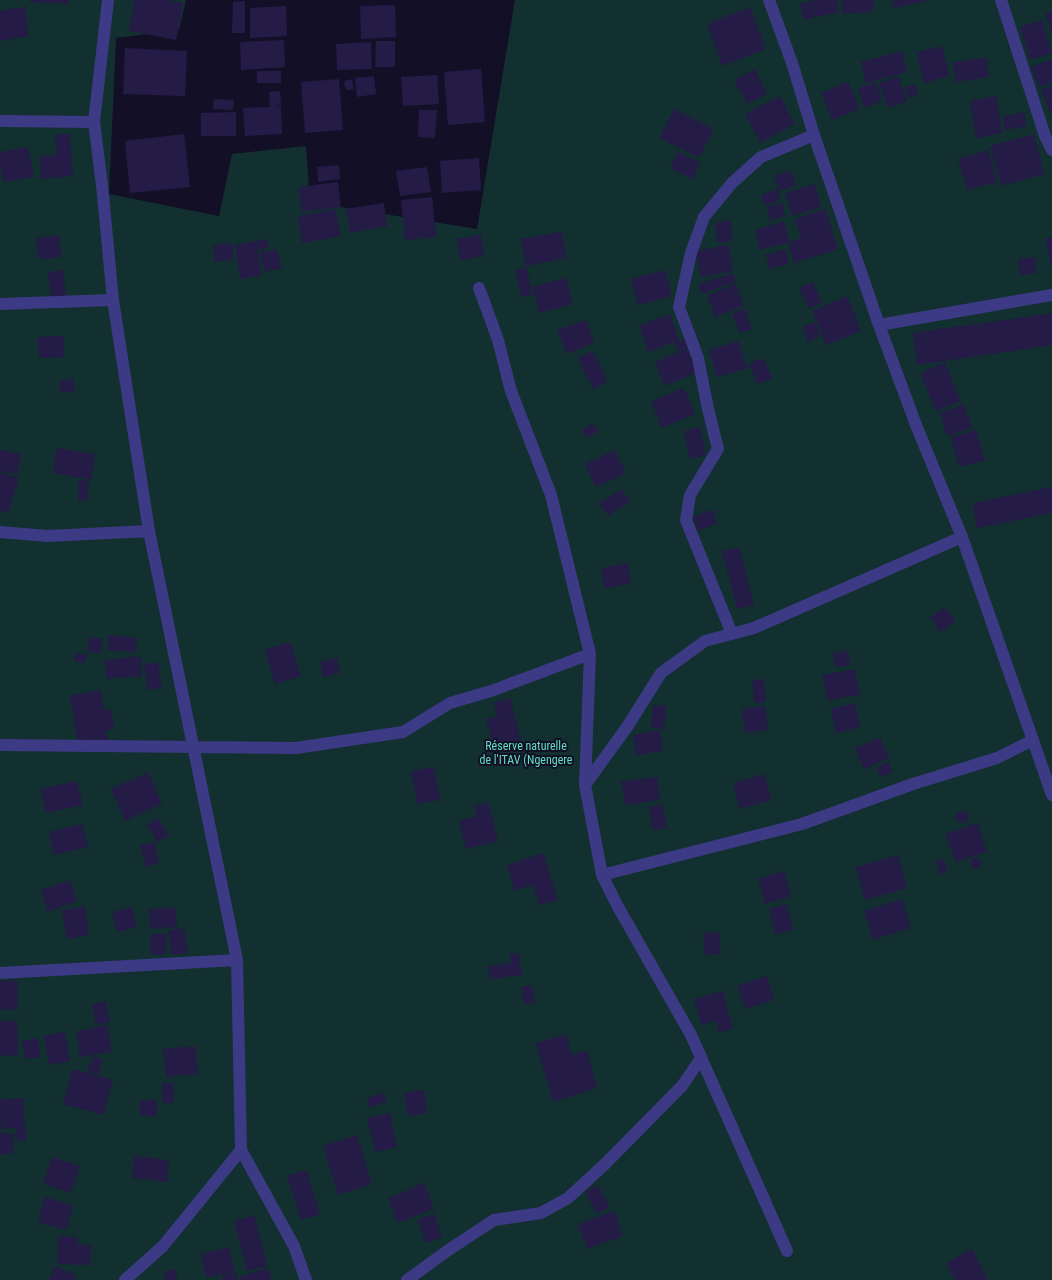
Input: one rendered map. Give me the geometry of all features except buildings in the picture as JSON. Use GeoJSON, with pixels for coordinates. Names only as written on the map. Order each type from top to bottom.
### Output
{"type":"FeatureCollection","features":[{"type":"Feature","properties":{"kind":"street"},"geometry":{"type":"LineString","coordinates":[[108,0],[94,122],[113,300],[149,531],[237,960],[241,1150],[294,1246],[306,1280]]}},
{"type":"Feature","properties":{"kind":"street"},"geometry":{"type":"LineString","coordinates":[[768,0],[792,63],[814,135],[879,325],[916,425],[962,537],[1052,795]]}},
{"type":"Feature","properties":{"kind":"street"},"geometry":{"type":"LineString","coordinates":[[1001,0],[1045,136],[1052,150]]}},
{"type":"Feature","properties":{"kind":"street"},"geometry":{"type":"LineString","coordinates":[[0,121],[94,122]]}},
{"type":"Feature","properties":{"kind":"street"},"geometry":{"type":"LineString","coordinates":[[732,634],[686,520],[690,495],[718,449],[698,358],[679,307],[691,253],[704,217],[732,183],[761,157],[814,135]]}},
{"type":"Feature","properties":{"kind":"street"},"geometry":{"type":"LineString","coordinates":[[479,288],[498,340],[512,392],[551,495],[590,654],[585,784],[602,875],[691,1035],[787,1251]]}},
{"type":"Feature","properties":{"kind":"street"},"geometry":{"type":"LineString","coordinates":[[879,325],[1052,295]]}},
{"type":"Feature","properties":{"kind":"street"},"geometry":{"type":"LineString","coordinates":[[0,304],[113,300]]}},
{"type":"Feature","properties":{"kind":"street"},"geometry":{"type":"LineString","coordinates":[[0,532],[47,536],[149,531]]}},
{"type":"Feature","properties":{"kind":"street"},"geometry":{"type":"LineString","coordinates":[[585,784],[627,727],[661,673],[705,641],[754,628],[962,537]]}},
{"type":"Feature","properties":{"kind":"street"},"geometry":{"type":"LineString","coordinates":[[0,745],[296,748],[403,732],[450,702],[491,691],[590,654]]}},
{"type":"Feature","properties":{"kind":"street"},"geometry":{"type":"LineString","coordinates":[[602,875],[802,824],[913,784],[997,758],[1033,740]]}},
{"type":"Feature","properties":{"kind":"street"},"geometry":{"type":"LineString","coordinates":[[0,973],[237,960]]}},
{"type":"Feature","properties":{"kind":"street"},"geometry":{"type":"LineString","coordinates":[[407,1280],[447,1250],[494,1220],[541,1213],[568,1198],[604,1165],[682,1086],[701,1058]]}},
{"type":"Feature","properties":{"kind":"street"},"geometry":{"type":"LineString","coordinates":[[125,1280],[163,1246],[241,1150]]}},
{"type":"Feature","properties":{"kind":"green space","name":"Réserve naturelle de l'ITAV (Ngengere"},"geometry":{"type":"Polygon","coordinates":[[[0,0],[186,0],[179,30],[116,38],[109,194],[219,216],[232,154],[306,146],[310,202],[477,229],[515,0],[1052,0],[1052,1280],[0,1280],[0,0]]]}}]}
